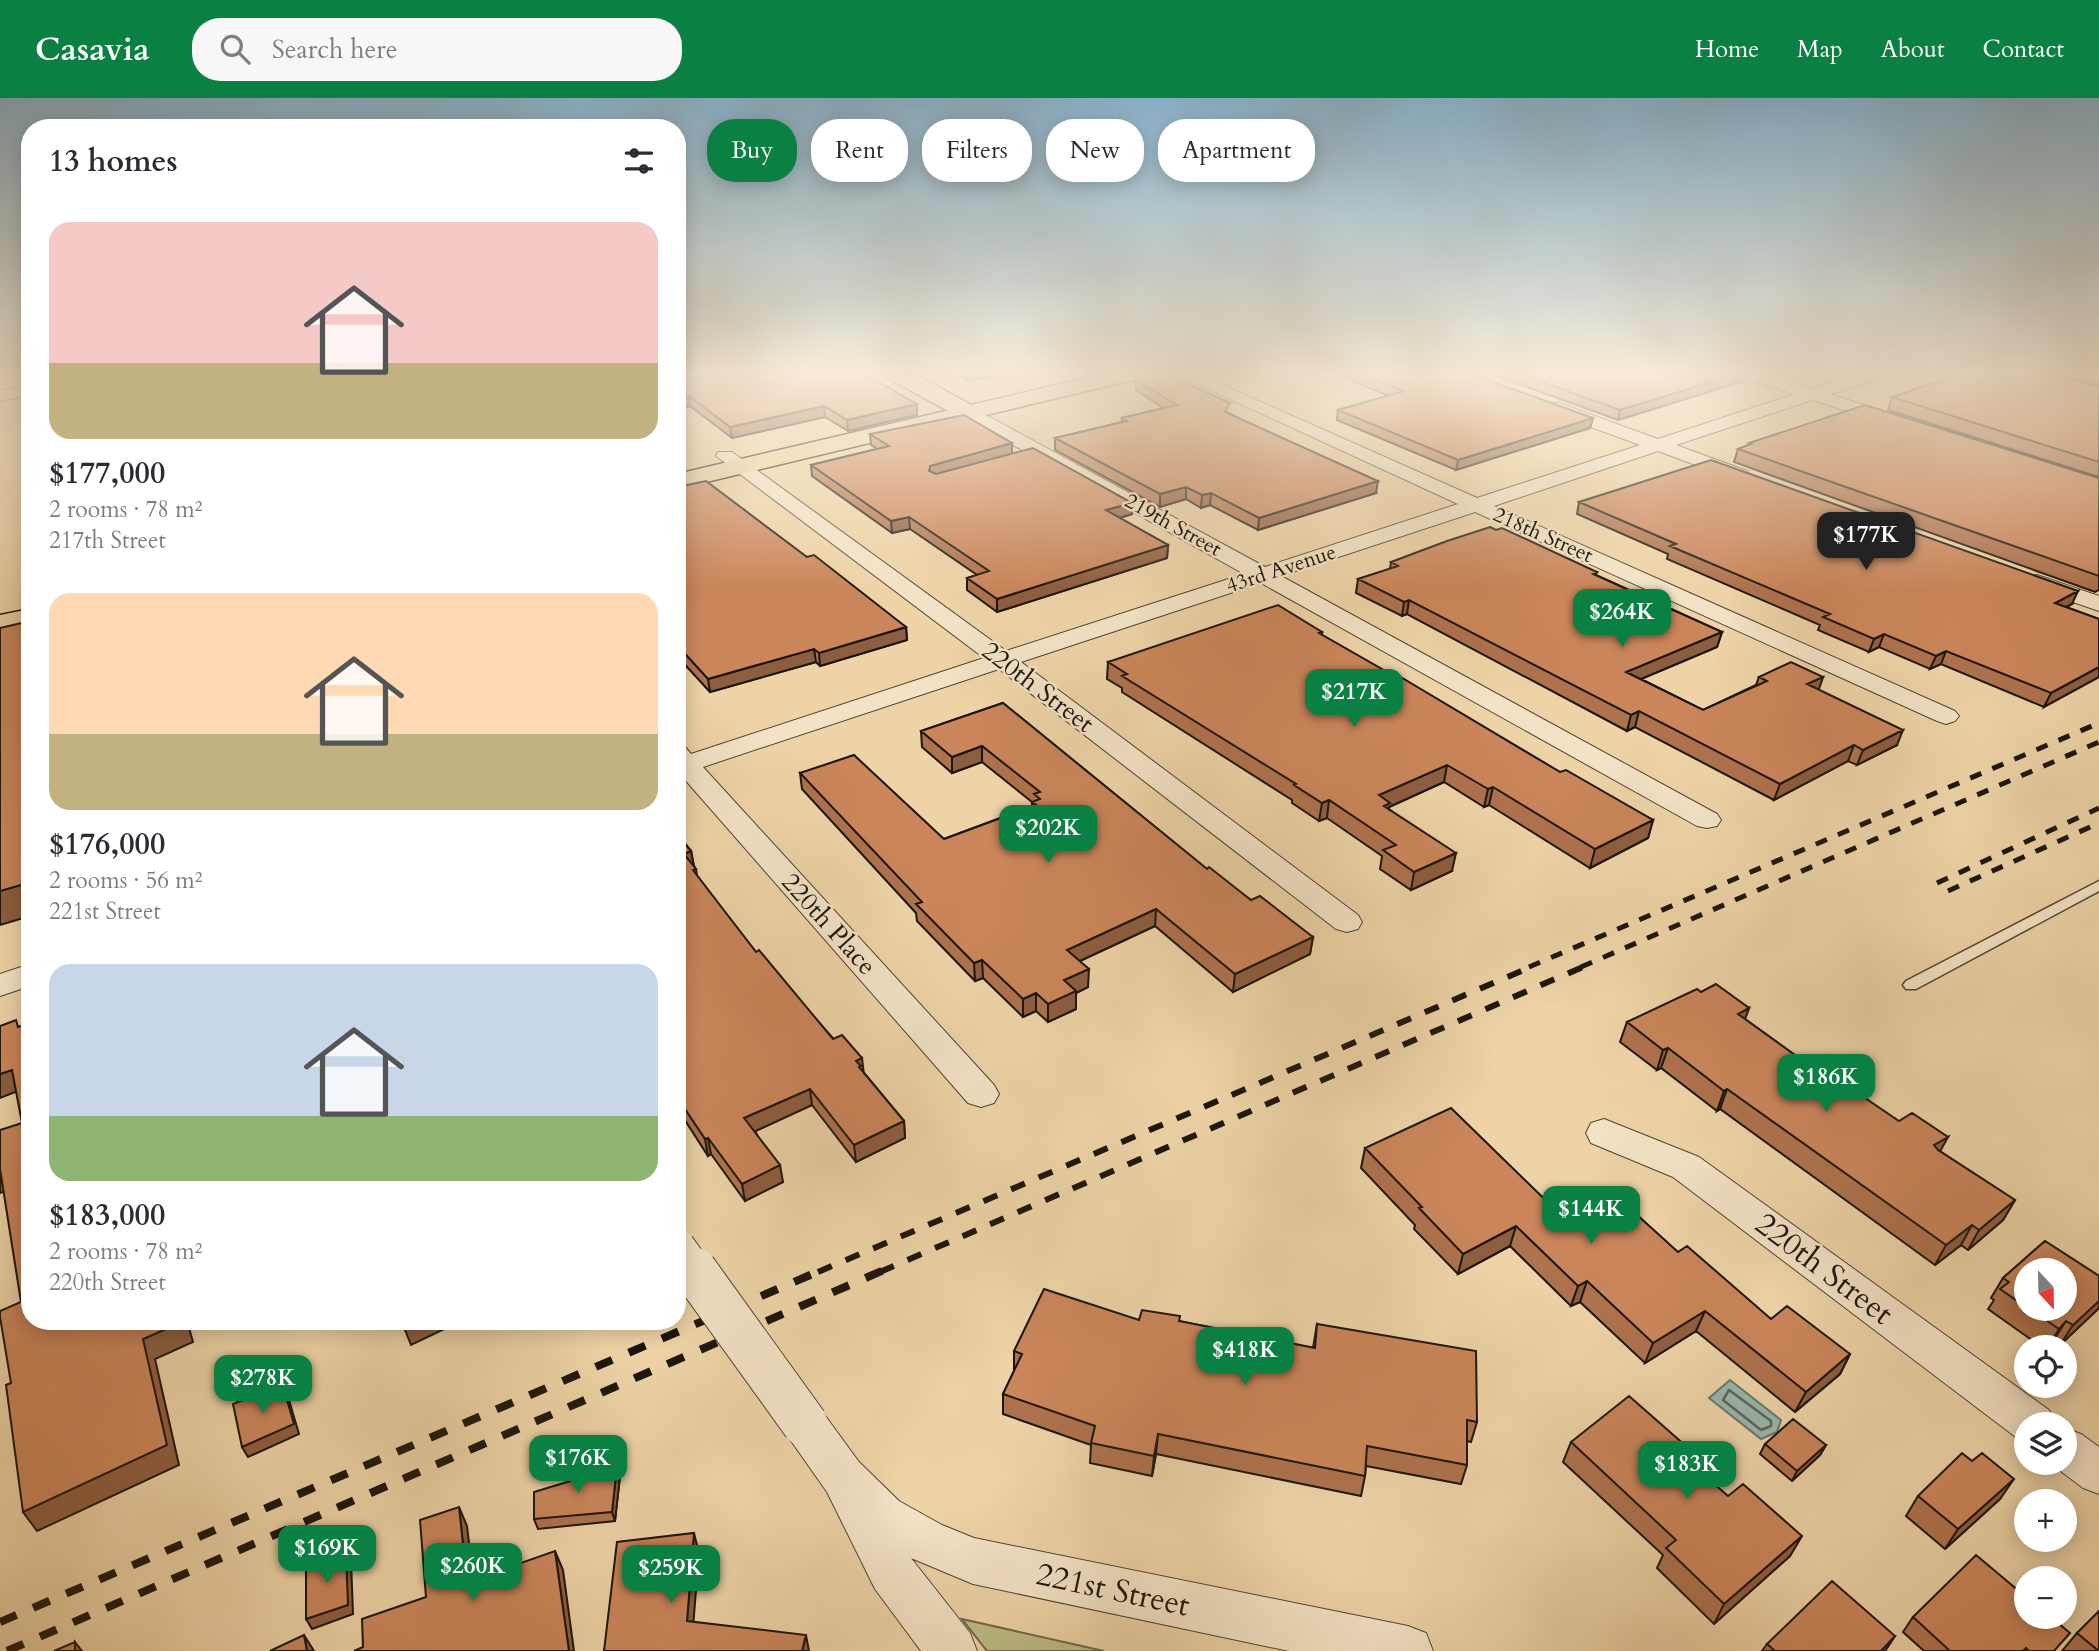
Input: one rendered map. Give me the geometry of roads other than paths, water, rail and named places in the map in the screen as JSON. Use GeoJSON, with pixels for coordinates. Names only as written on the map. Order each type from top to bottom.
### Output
{"type":"FeatureCollection","features":[{"type":"Feature","properties":{"kind":"main road"},"geometry":{"type":"LineString","coordinates":[[686,479],[733,462],[811,443]]}},
{"type":"Feature","properties":{"kind":"main road"},"geometry":{"type":"LineString","coordinates":[[686,466],[733,462]]}},
{"type":"Feature","properties":{"kind":"main road"},"geometry":{"type":"LineString","coordinates":[[0,624],[21,620]]}},
{"type":"Feature","properties":{"kind":"main road"},"geometry":{"type":"LineString","coordinates":[[0,643],[21,638]]}},
{"type":"Feature","properties":{"kind":"street","name":"219th Street"},"geometry":{"type":"LineString","coordinates":[[1015,443],[1262,575],[1706,820]]}},
{"type":"Feature","properties":{"kind":"street","name":"218th Street"},"geometry":{"type":"LineString","coordinates":[[1338,443],[1946,716]]}},
{"type":"Feature","properties":{"kind":"street"},"geometry":{"type":"LineString","coordinates":[[1650,443],[1760,482]]}},
{"type":"Feature","properties":{"kind":"street","name":"43rd Avenue"},"geometry":{"type":"LineString","coordinates":[[686,759],[1004,661],[1665,443]]}},
{"type":"Feature","properties":{"kind":"street","name":"220th Street"},"geometry":{"type":"LineString","coordinates":[[733,462],[1004,661],[1347,922]]}},
{"type":"Feature","properties":{"kind":"street"},"geometry":{"type":"LineString","coordinates":[[2021,576],[2099,604]]}},
{"type":"Feature","properties":{"kind":"street","name":"220th Place"},"geometry":{"type":"LineString","coordinates":[[686,768],[981,1094]]}},
{"type":"Feature","properties":{"kind":"street"},"geometry":{"type":"LineString","coordinates":[[0,985],[21,978]]}},
{"type":"Feature","properties":{"kind":"street","name":"220th Street"},"geometry":{"type":"LineString","coordinates":[[1604,1133],[1686,1167],[2017,1412]]}},
{"type":"Feature","properties":{"kind":"street","name":"221st Street"},"geometry":{"type":"LineString","coordinates":[[686,1259],[842,1477],[892,1572],[952,1651]]}},
{"type":"Feature","properties":{"kind":"street"},"geometry":{"type":"LineString","coordinates":[[2077,1457],[2099,1473]]}},
{"type":"Feature","properties":{"kind":"street","name":"221st Street"},"geometry":{"type":"LineString","coordinates":[[842,1477],[883,1517],[925,1541],[973,1561],[1408,1651]]}},
{"type":"Feature","properties":{"kind":"lane"},"geometry":{"type":"LineString","coordinates":[[1911,985],[2099,885]]}},
{"type":"Feature","properties":{"kind":"water"},"geometry":{"type":"Polygon","coordinates":[[[1730,1380],[1781,1420],[1777,1432],[1761,1439],[1709,1398],[1730,1380]]]}},
{"type":"Feature","properties":{"kind":"railway"},"geometry":{"type":"LineString","coordinates":[[1529,967],[2099,723]]}},
{"type":"Feature","properties":{"kind":"railway"},"geometry":{"type":"LineString","coordinates":[[1581,967],[2099,742]]}},
{"type":"Feature","properties":{"kind":"railway"},"geometry":{"type":"LineString","coordinates":[[1937,883],[2099,808]]}},
{"type":"Feature","properties":{"kind":"railway"},"geometry":{"type":"LineString","coordinates":[[1948,891],[2099,823]]}},
{"type":"Feature","properties":{"kind":"railway"},"geometry":{"type":"LineString","coordinates":[[818,1272],[1533,966]]}},
{"type":"Feature","properties":{"kind":"railway"},"geometry":{"type":"LineString","coordinates":[[880,1272],[1585,966]]}},
{"type":"Feature","properties":{"kind":"railway"},"geometry":{"type":"LineString","coordinates":[[686,1328],[822,1270]]}},
{"type":"Feature","properties":{"kind":"railway"},"geometry":{"type":"LineString","coordinates":[[7,1651],[884,1270]]}},
{"type":"Feature","properties":{"kind":"railway"},"geometry":{"type":"LineString","coordinates":[[0,1622],[682,1330]]}}]}
